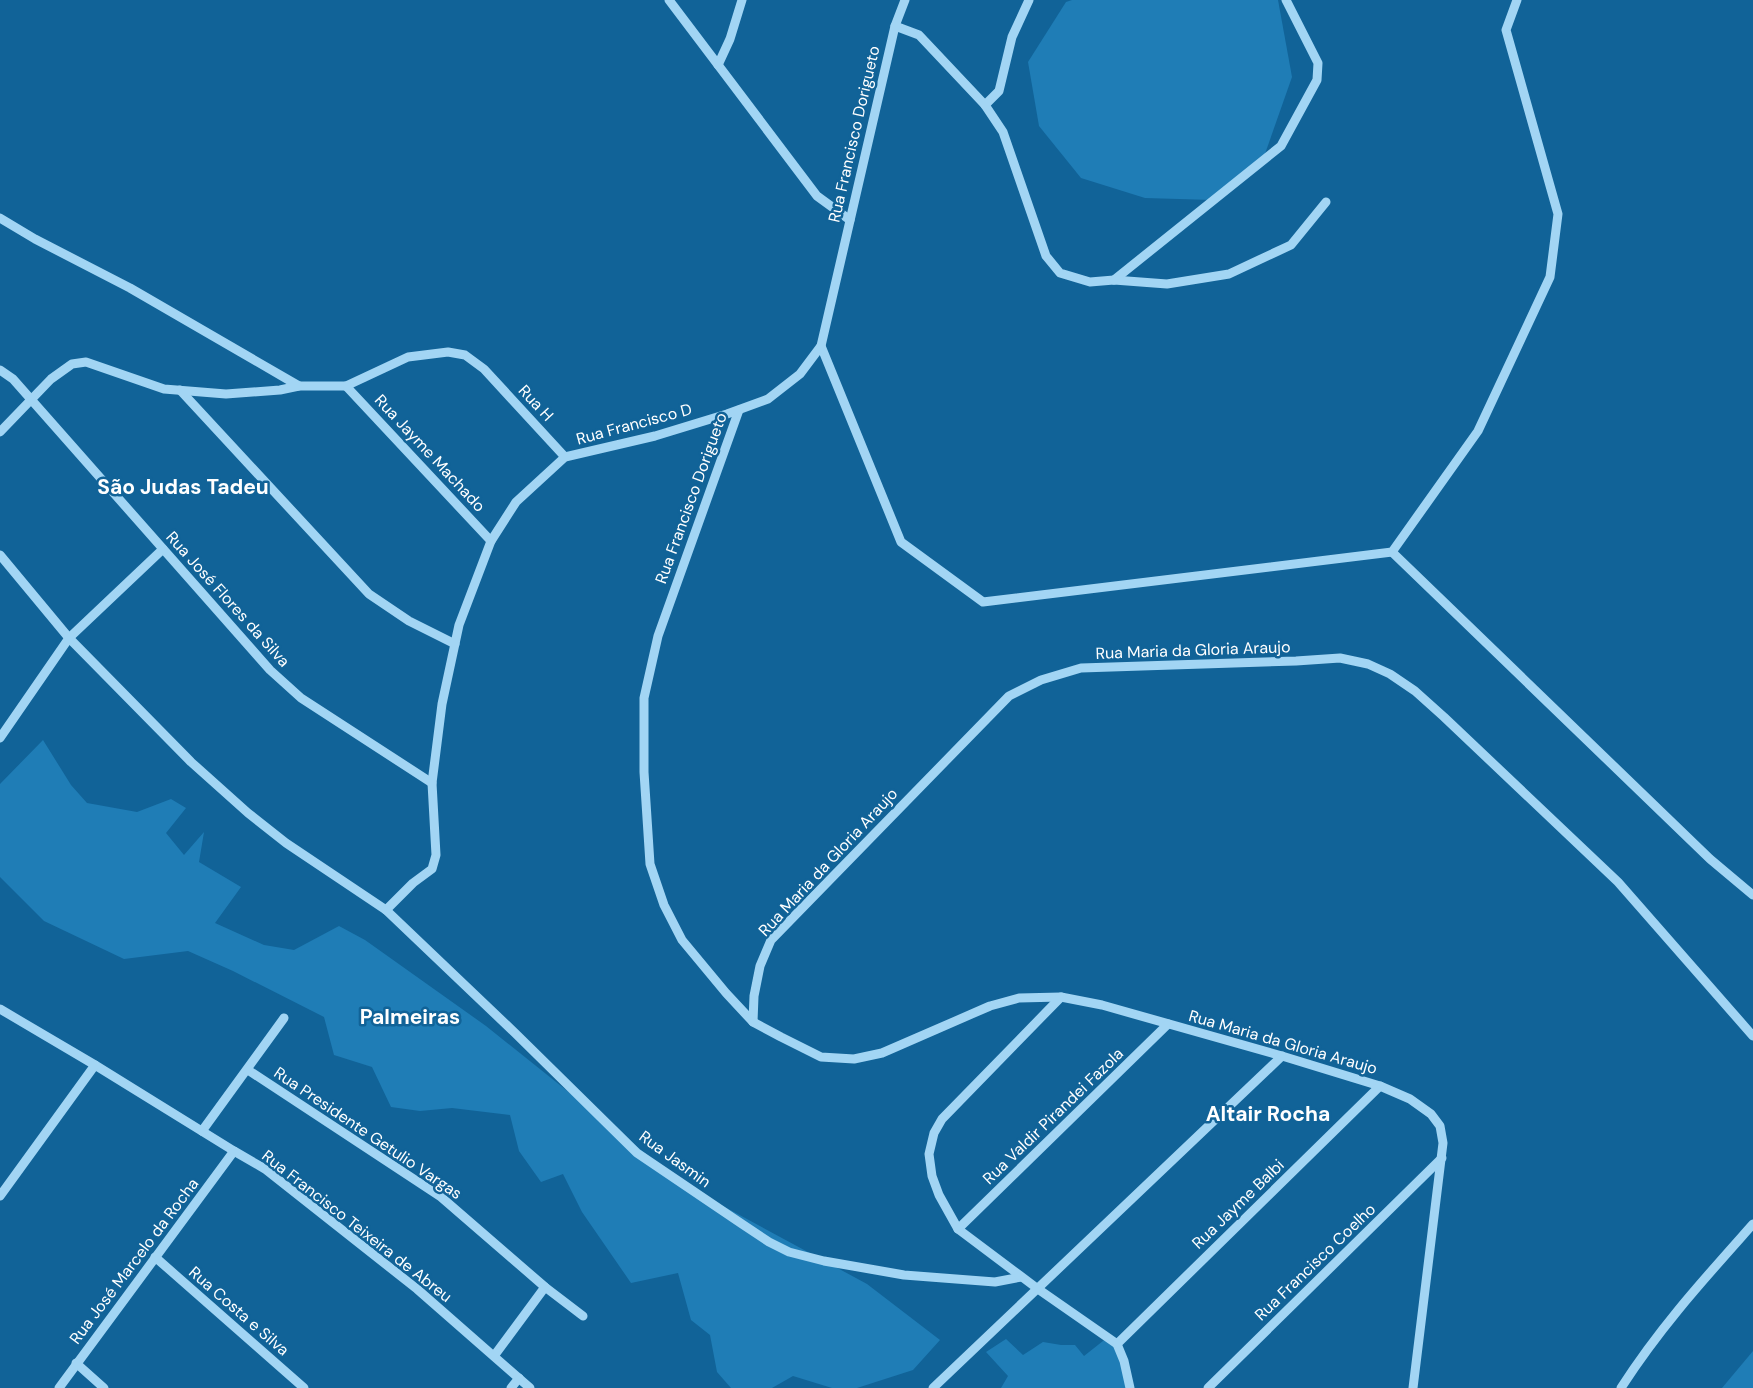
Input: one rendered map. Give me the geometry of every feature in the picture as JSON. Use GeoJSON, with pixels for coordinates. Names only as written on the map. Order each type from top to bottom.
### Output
{"type":"FeatureCollection","features":[{"type":"Feature","properties":{"kind":"street"},"geometry":{"type":"LineString","coordinates":[[669,0],[818,196],[850,220]]}},
{"type":"Feature","properties":{"kind":"street"},"geometry":{"type":"LineString","coordinates":[[718,65],[730,39],[742,0]]}},
{"type":"Feature","properties":{"kind":"street","name":"Rua Francisco Dorigueto"},"geometry":{"type":"LineString","coordinates":[[753,1022],[682,940],[664,906],[650,864],[644,772],[644,698],[658,636],[739,410],[768,399],[800,374],[821,346],[895,26],[905,0]]}},
{"type":"Feature","properties":{"kind":"street"},"geometry":{"type":"LineString","coordinates":[[985,105],[998,91],[1012,37],[1029,0]]}},
{"type":"Feature","properties":{"kind":"street"},"geometry":{"type":"LineString","coordinates":[[1114,280],[1281,146],[1317,80],[1318,63],[1286,0]]}},
{"type":"Feature","properties":{"kind":"street"},"geometry":{"type":"LineString","coordinates":[[821,346],[901,542],[983,602],[1392,552],[1478,431],[1550,276],[1558,214],[1506,30],[1517,0]]}},
{"type":"Feature","properties":{"kind":"street"},"geometry":{"type":"LineString","coordinates":[[895,26],[919,35],[985,105],[1003,132],[1046,256],[1060,273],[1090,282],[1114,280],[1167,284],[1229,274],[1291,245],[1326,202]]}},
{"type":"Feature","properties":{"kind":"street"},"geometry":{"type":"LineString","coordinates":[[0,218],[35,239],[130,288],[299,386]]}},
{"type":"Feature","properties":{"kind":"street","name":"Rua H"},"geometry":{"type":"LineString","coordinates":[[346,386],[408,357],[448,352],[465,355],[484,369],[566,457]]}},
{"type":"Feature","properties":{"kind":"street"},"geometry":{"type":"LineString","coordinates":[[0,432],[51,379],[72,364],[86,362],[164,389],[226,394],[280,390],[299,386],[346,386]]}},
{"type":"Feature","properties":{"kind":"street","name":"Rua José Flores da Silva"},"geometry":{"type":"LineString","coordinates":[[0,370],[13,379],[32,400],[270,670],[301,698],[432,783]]}},
{"type":"Feature","properties":{"kind":"street","name":"Rua Jayme Machado"},"geometry":{"type":"LineString","coordinates":[[346,386],[491,541]]}},
{"type":"Feature","properties":{"kind":"street"},"geometry":{"type":"LineString","coordinates":[[180,390],[369,594],[409,620],[455,644]]}},
{"type":"Feature","properties":{"kind":"street","name":"Rua Francisco D"},"geometry":{"type":"LineString","coordinates":[[566,457],[655,436],[739,410]]}},
{"type":"Feature","properties":{"kind":"street"},"geometry":{"type":"LineString","coordinates":[[386,910],[413,883],[432,869],[436,855],[432,783],[442,704],[459,625],[491,541],[516,502],[566,457]]}},
{"type":"Feature","properties":{"kind":"street"},"geometry":{"type":"LineString","coordinates":[[0,738],[69,638],[163,549]]}},
{"type":"Feature","properties":{"kind":"street"},"geometry":{"type":"LineString","coordinates":[[1392,552],[1710,859],[1753,895]]}},
{"type":"Feature","properties":{"kind":"street","name":"Rua Jasmin"},"geometry":{"type":"LineString","coordinates":[[0,555],[69,638],[190,762],[286,844],[386,910],[516,1033],[637,1153],[769,1242],[789,1252],[824,1261],[904,1275],[995,1282],[1022,1277]]}},
{"type":"Feature","properties":{"kind":"street","name":"Rua Maria da Gloria Araujo"},"geometry":{"type":"LineString","coordinates":[[1412,1388],[1443,1144],[1440,1126],[1431,1114],[1410,1099],[1380,1086],[1282,1056],[1102,1005],[1061,997],[1019,998],[1000,1004],[882,1053],[854,1060],[821,1057],[753,1022],[754,996],[760,966],[771,940],[1009,696],[1040,680],[1081,668],[1340,658],[1368,664],[1390,674],[1415,691],[1444,717],[1618,882],[1753,1036]]}},
{"type":"Feature","properties":{"kind":"street"},"geometry":{"type":"LineString","coordinates":[[1061,997],[942,1119],[934,1132],[929,1154],[932,1176],[939,1196],[958,1229],[1038,1289],[1117,1344],[1124,1361],[1130,1388]]}},
{"type":"Feature","properties":{"kind":"street","name":"Rua Francisco Teixeira de Abreu"},"geometry":{"type":"LineString","coordinates":[[0,1009],[265,1169],[417,1290],[530,1388]]}},
{"type":"Feature","properties":{"kind":"street"},"geometry":{"type":"LineString","coordinates":[[202,1131],[284,1018]]}},
{"type":"Feature","properties":{"kind":"street","name":"Rua Valdir Pirandei Fazola"},"geometry":{"type":"LineString","coordinates":[[958,1229],[1168,1024]]}},
{"type":"Feature","properties":{"kind":"street"},"geometry":{"type":"LineString","coordinates":[[933,1388],[1282,1056]]}},
{"type":"Feature","properties":{"kind":"street"},"geometry":{"type":"LineString","coordinates":[[0,1196],[95,1065]]}},
{"type":"Feature","properties":{"kind":"street","name":"Rua Presidente Getulio Vargas"},"geometry":{"type":"LineString","coordinates":[[248,1070],[441,1197],[545,1287],[583,1316]]}},
{"type":"Feature","properties":{"kind":"street","name":"Rua Jayme Balbi"},"geometry":{"type":"LineString","coordinates":[[1117,1344],[1380,1086]]}},
{"type":"Feature","properties":{"kind":"street","name":"Rua José Marcelo da Rocha"},"geometry":{"type":"LineString","coordinates":[[58,1388],[234,1152]]}},
{"type":"Feature","properties":{"kind":"street","name":"Rua Francisco Coelho"},"geometry":{"type":"LineString","coordinates":[[1208,1388],[1442,1158]]}},
{"type":"Feature","properties":{"kind":"street"},"geometry":{"type":"LineString","coordinates":[[1621,1388],[1677,1310],[1753,1224]]}},
{"type":"Feature","properties":{"kind":"street","name":"Rua Costa e Silva"},"geometry":{"type":"LineString","coordinates":[[155,1257],[304,1388]]}},
{"type":"Feature","properties":{"kind":"street"},"geometry":{"type":"LineString","coordinates":[[494,1356],[545,1287]]}},
{"type":"Feature","properties":{"kind":"street"},"geometry":{"type":"LineString","coordinates":[[76,1363],[104,1388]]}},
{"type":"Feature","properties":{"kind":"street"},"geometry":{"type":"LineString","coordinates":[[511,1388],[519,1378]]}},
{"type":"Feature","properties":{"kind":"shaded area"},"geometry":{"type":"Polygon","coordinates":[[[1072,0],[1278,0],[1292,77],[1260,168],[1213,200],[1145,198],[1081,178],[1039,126],[1028,62],[1066,2],[1072,0]]]}},
{"type":"Feature","properties":{"kind":"shaded area"},"geometry":{"type":"Polygon","coordinates":[[[43,740],[71,785],[87,803],[137,812],[171,799],[186,808],[166,833],[184,855],[204,832],[199,862],[241,887],[215,923],[264,945],[294,950],[339,926],[365,940],[486,1026],[686,1186],[867,1284],[940,1340],[913,1370],[857,1388],[832,1388],[793,1376],[772,1388],[731,1388],[717,1372],[710,1335],[691,1320],[678,1273],[631,1283],[582,1212],[563,1174],[541,1182],[519,1151],[510,1115],[452,1108],[420,1111],[391,1107],[372,1067],[334,1055],[324,1017],[233,971],[188,951],[124,959],[44,921],[0,877],[0,784],[43,740]]]}},
{"type":"Feature","properties":{"kind":"shaded area"},"geometry":{"type":"Polygon","coordinates":[[[1108,1337],[1124,1361],[1130,1388],[1001,1388],[1008,1376],[986,1352],[1006,1339],[1023,1355],[1043,1342],[1075,1345],[1084,1356],[1108,1337]]]}},
{"type":"Feature","properties":{"kind":"shaded area"},"geometry":{"type":"Polygon","coordinates":[[[1753,1351],[1753,1388],[1722,1388],[1753,1351]]]}},
{"type":"Feature","properties":{"kind":"district","name":"São Judas Tadeu"},"geometry":{"type":"Point","coordinates":[183,487]}},
{"type":"Feature","properties":{"kind":"district","name":"Palmeiras"},"geometry":{"type":"Point","coordinates":[410,1017]}},
{"type":"Feature","properties":{"kind":"district","name":"Altair Rocha"},"geometry":{"type":"Point","coordinates":[1268,1114]}}]}
